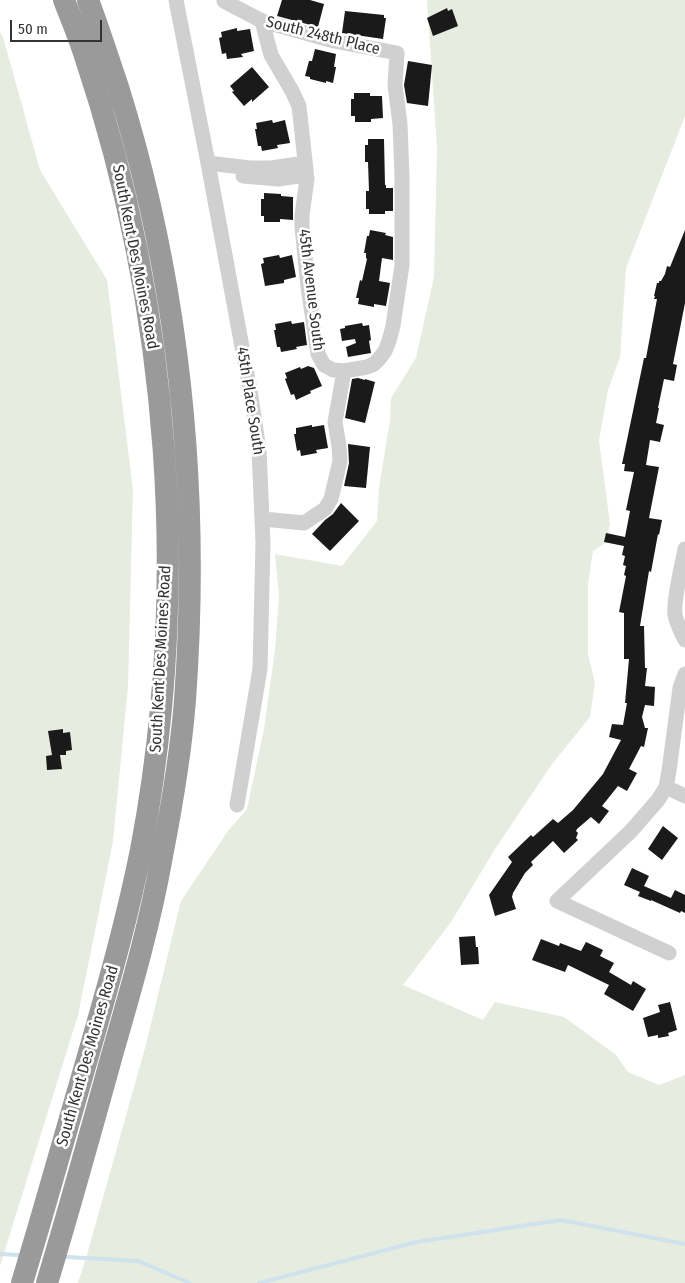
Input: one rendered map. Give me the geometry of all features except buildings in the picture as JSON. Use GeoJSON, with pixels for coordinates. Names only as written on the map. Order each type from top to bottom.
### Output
{"type":"FeatureCollection","features":[{"type":"Feature","properties":{"kind":"highway","name":"South Kent Des Moines Road"},"geometry":{"type":"LineString","coordinates":[[22,1283],[110,978],[132,893],[152,784],[162,700],[166,632],[168,543],[165,474],[158,384],[146,296],[128,208],[112,143],[84,53],[64,0]]}},
{"type":"Feature","properties":{"kind":"highway","name":"South Kent Des Moines Road"},"geometry":{"type":"LineString","coordinates":[[47,1283],[142,947],[162,859],[177,768],[189,634],[188,482],[181,387],[172,319],[160,250],[142,169],[130,124],[88,0]]}},
{"type":"Feature","properties":{"kind":"street","name":"45th Place South"},"geometry":{"type":"LineString","coordinates":[[176,0],[250,390],[259,450],[263,519],[260,669],[237,806]]}},
{"type":"Feature","properties":{"kind":"street","name":"South 248th Place"},"geometry":{"type":"LineString","coordinates":[[224,2],[262,21],[334,42],[397,54],[395,84],[400,124],[402,266],[393,326],[387,345],[377,362],[367,368],[344,372]]}},
{"type":"Feature","properties":{"kind":"street","name":"45th Avenue South"},"geometry":{"type":"LineString","coordinates":[[262,21],[271,55],[292,91],[298,106],[306,169],[302,240],[316,344],[320,359],[326,368],[344,372]]}},
{"type":"Feature","properties":{"kind":"street"},"geometry":{"type":"LineString","coordinates":[[209,168],[264,179],[278,179],[306,169]]}},
{"type":"Feature","properties":{"kind":"street"},"geometry":{"type":"LineString","coordinates":[[263,519],[304,523],[325,509],[332,499],[340,460],[335,422],[344,372]]}},
{"type":"Feature","properties":{"kind":"street"},"geometry":{"type":"LineString","coordinates":[[685,549],[675,613],[685,640]]}},
{"type":"Feature","properties":{"kind":"street"},"geometry":{"type":"LineString","coordinates":[[669,953],[557,901],[631,831],[658,800],[666,787],[680,688],[685,674]]}},
{"type":"Feature","properties":{"kind":"street"},"geometry":{"type":"LineString","coordinates":[[666,787],[685,796]]}},
{"type":"Feature","properties":{"kind":"shaded area"},"geometry":{"type":"Polygon","coordinates":[[[427,0],[685,0],[685,116],[626,268],[620,357],[608,390],[599,440],[610,524],[605,543],[593,551],[588,584],[588,654],[595,683],[590,717],[552,764],[495,849],[451,922],[403,985],[483,1020],[495,1002],[564,1017],[615,1054],[628,1072],[659,1085],[685,1075],[685,1283],[78,1283],[145,1048],[181,901],[228,831],[247,809],[264,729],[275,650],[279,596],[275,554],[342,566],[377,521],[379,488],[390,420],[391,398],[416,358],[434,277],[437,148],[427,0]]]}},
{"type":"Feature","properties":{"kind":"shaded area"},"geometry":{"type":"Polygon","coordinates":[[[0,32],[40,170],[107,280],[133,490],[128,686],[113,841],[78,1015],[0,1266],[0,32]]]}},
{"type":"Feature","properties":{"kind":"waterway"},"geometry":{"type":"LineString","coordinates":[[259,1283],[417,1242],[561,1220],[685,1244]]}},
{"type":"Feature","properties":{"kind":"waterway"},"geometry":{"type":"LineString","coordinates":[[0,1254],[18,1255]]}},
{"type":"Feature","properties":{"kind":"waterway"},"geometry":{"type":"LineString","coordinates":[[67,1257],[138,1261],[190,1283]]}}]}
